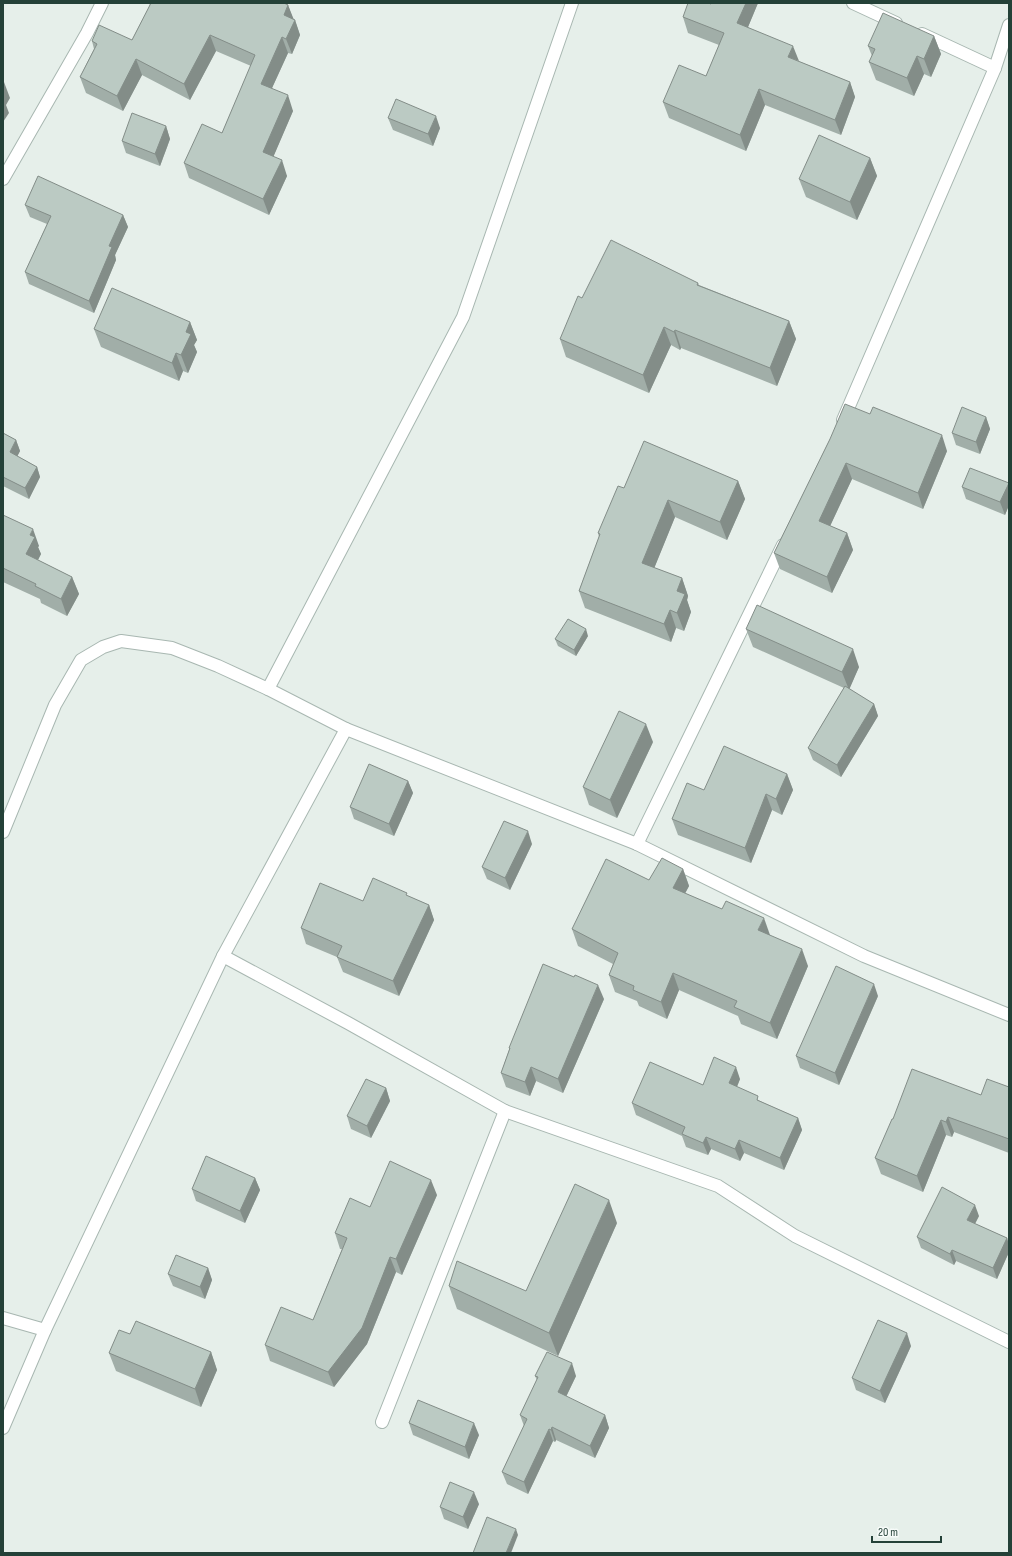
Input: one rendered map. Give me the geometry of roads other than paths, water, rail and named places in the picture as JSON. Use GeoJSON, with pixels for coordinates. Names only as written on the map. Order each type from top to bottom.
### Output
{"type":"FeatureCollection","features":[{"type":"Feature","properties":{"kind":"street"},"geometry":{"type":"LineString","coordinates":[[3,179],[87,33],[102,3]]}},
{"type":"Feature","properties":{"kind":"street"},"geometry":{"type":"LineString","coordinates":[[268,689],[463,317],[572,3]]}},
{"type":"Feature","properties":{"kind":"street"},"geometry":{"type":"LineString","coordinates":[[853,3],[995,68]]}},
{"type":"Feature","properties":{"kind":"street"},"geometry":{"type":"LineString","coordinates":[[838,430],[995,68],[1009,25]]}},
{"type":"Feature","properties":{"kind":"street"},"geometry":{"type":"LineString","coordinates":[[637,844],[787,537]]}},
{"type":"Feature","properties":{"kind":"street"},"geometry":{"type":"LineString","coordinates":[[3,832],[55,705],[81,660],[103,646],[121,641],[172,648],[218,666],[268,689],[346,729],[637,844],[864,956],[1009,1014]]}},
{"type":"Feature","properties":{"kind":"street"},"geometry":{"type":"LineString","coordinates":[[3,1428],[45,1330],[223,956],[346,729]]}},
{"type":"Feature","properties":{"kind":"street"},"geometry":{"type":"LineString","coordinates":[[223,956],[504,1111],[718,1186],[795,1236],[1009,1342]]}},
{"type":"Feature","properties":{"kind":"street"},"geometry":{"type":"LineString","coordinates":[[382,1422],[504,1111]]}},
{"type":"Feature","properties":{"kind":"street"},"geometry":{"type":"LineString","coordinates":[[3,1318],[45,1330]]}}]}
